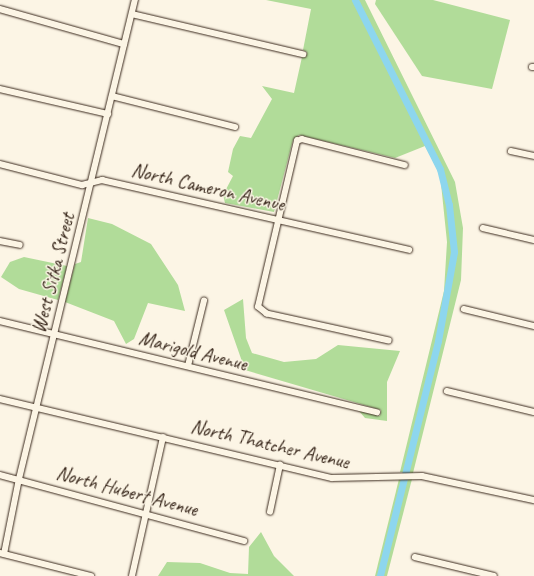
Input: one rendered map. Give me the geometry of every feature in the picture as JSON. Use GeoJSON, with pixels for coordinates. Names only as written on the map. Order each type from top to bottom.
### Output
{"type":"FeatureCollection","features":[{"type":"Feature","properties":{"kind":"street","name":"West Sitka Street"},"geometry":{"type":"LineString","coordinates":[[2,554],[37,409],[53,333],[93,181],[135,0]]}},
{"type":"Feature","properties":{"kind":"street"},"geometry":{"type":"LineString","coordinates":[[0,10],[124,44]]}},
{"type":"Feature","properties":{"kind":"street"},"geometry":{"type":"LineString","coordinates":[[132,14],[303,54]]}},
{"type":"Feature","properties":{"kind":"street"},"geometry":{"type":"LineString","coordinates":[[0,89],[108,114]]}},
{"type":"Feature","properties":{"kind":"street"},"geometry":{"type":"LineString","coordinates":[[112,96],[235,127]]}},
{"type":"Feature","properties":{"kind":"street"},"geometry":{"type":"LineString","coordinates":[[389,341],[267,314],[258,307],[277,219],[297,141],[302,139],[405,165]]}},
{"type":"Feature","properties":{"kind":"street"},"geometry":{"type":"LineString","coordinates":[[511,151],[534,156]]}},
{"type":"Feature","properties":{"kind":"street","name":"North Cameron Avenue"},"geometry":{"type":"LineString","coordinates":[[0,164],[82,185],[93,181],[277,219],[409,250]]}},
{"type":"Feature","properties":{"kind":"street"},"geometry":{"type":"LineString","coordinates":[[483,228],[534,240]]}},
{"type":"Feature","properties":{"kind":"street"},"geometry":{"type":"LineString","coordinates":[[0,241],[20,245]]}},
{"type":"Feature","properties":{"kind":"street"},"geometry":{"type":"LineString","coordinates":[[188,366],[204,301]]}},
{"type":"Feature","properties":{"kind":"street"},"geometry":{"type":"LineString","coordinates":[[464,309],[534,326]]}},
{"type":"Feature","properties":{"kind":"street","name":"Marigold Avenue"},"geometry":{"type":"LineString","coordinates":[[0,320],[377,412]]}},
{"type":"Feature","properties":{"kind":"street"},"geometry":{"type":"LineString","coordinates":[[447,391],[534,412]]}},
{"type":"Feature","properties":{"kind":"street","name":"North Thatcher Avenue"},"geometry":{"type":"LineString","coordinates":[[0,400],[163,437],[332,478],[360,480],[408,476],[534,500]]}},
{"type":"Feature","properties":{"kind":"street"},"geometry":{"type":"LineString","coordinates":[[132,576],[144,513],[163,437]]}},
{"type":"Feature","properties":{"kind":"street"},"geometry":{"type":"LineString","coordinates":[[270,512],[280,465]]}},
{"type":"Feature","properties":{"kind":"street","name":"North Hubert Avenue"},"geometry":{"type":"LineString","coordinates":[[0,475],[244,541]]}},
{"type":"Feature","properties":{"kind":"street"},"geometry":{"type":"LineString","coordinates":[[2,554],[91,576]]}},
{"type":"Feature","properties":{"kind":"street"},"geometry":{"type":"LineString","coordinates":[[415,558],[494,576]]}},
{"type":"Feature","properties":{"kind":"green space"},"geometry":{"type":"Polygon","coordinates":[[[266,0],[365,0],[455,182],[463,228],[461,280],[413,473],[400,472],[444,291],[447,242],[440,174],[425,146],[395,158],[299,135],[293,140],[274,212],[225,203],[223,195],[233,176],[228,172],[233,149],[240,136],[251,138],[272,99],[262,86],[294,93],[302,57],[306,57],[307,52],[303,50],[311,9],[266,0]]]}},
{"type":"Feature","properties":{"kind":"green space"},"geometry":{"type":"Polygon","coordinates":[[[376,0],[433,0],[510,20],[492,89],[422,76],[375,4],[376,0]]]}},
{"type":"Feature","properties":{"kind":"green space"},"geometry":{"type":"Polygon","coordinates":[[[88,218],[112,224],[151,244],[178,285],[185,311],[148,303],[134,339],[126,344],[114,321],[65,302],[75,264],[81,262],[88,218]]]}},
{"type":"Feature","properties":{"kind":"green space"},"geometry":{"type":"Polygon","coordinates":[[[24,257],[67,266],[58,300],[19,289],[1,277],[10,262],[24,257]]]}},
{"type":"Feature","properties":{"kind":"green space"},"geometry":{"type":"Polygon","coordinates":[[[243,299],[246,338],[252,353],[284,362],[316,359],[338,345],[400,351],[387,382],[387,421],[365,418],[359,411],[380,416],[381,410],[245,370],[224,310],[243,299]]]}},
{"type":"Feature","properties":{"kind":"green space"},"geometry":{"type":"Polygon","coordinates":[[[399,479],[412,479],[387,576],[375,576],[399,479]]]}},
{"type":"Feature","properties":{"kind":"green space"},"geometry":{"type":"Polygon","coordinates":[[[261,532],[274,556],[294,576],[158,576],[167,562],[200,563],[230,573],[248,574],[249,547],[261,532]]]}},
{"type":"Feature","properties":{"kind":"waterway"},"geometry":{"type":"LineString","coordinates":[[355,0],[440,169],[449,205],[454,252],[438,341],[380,576]]}}]}
